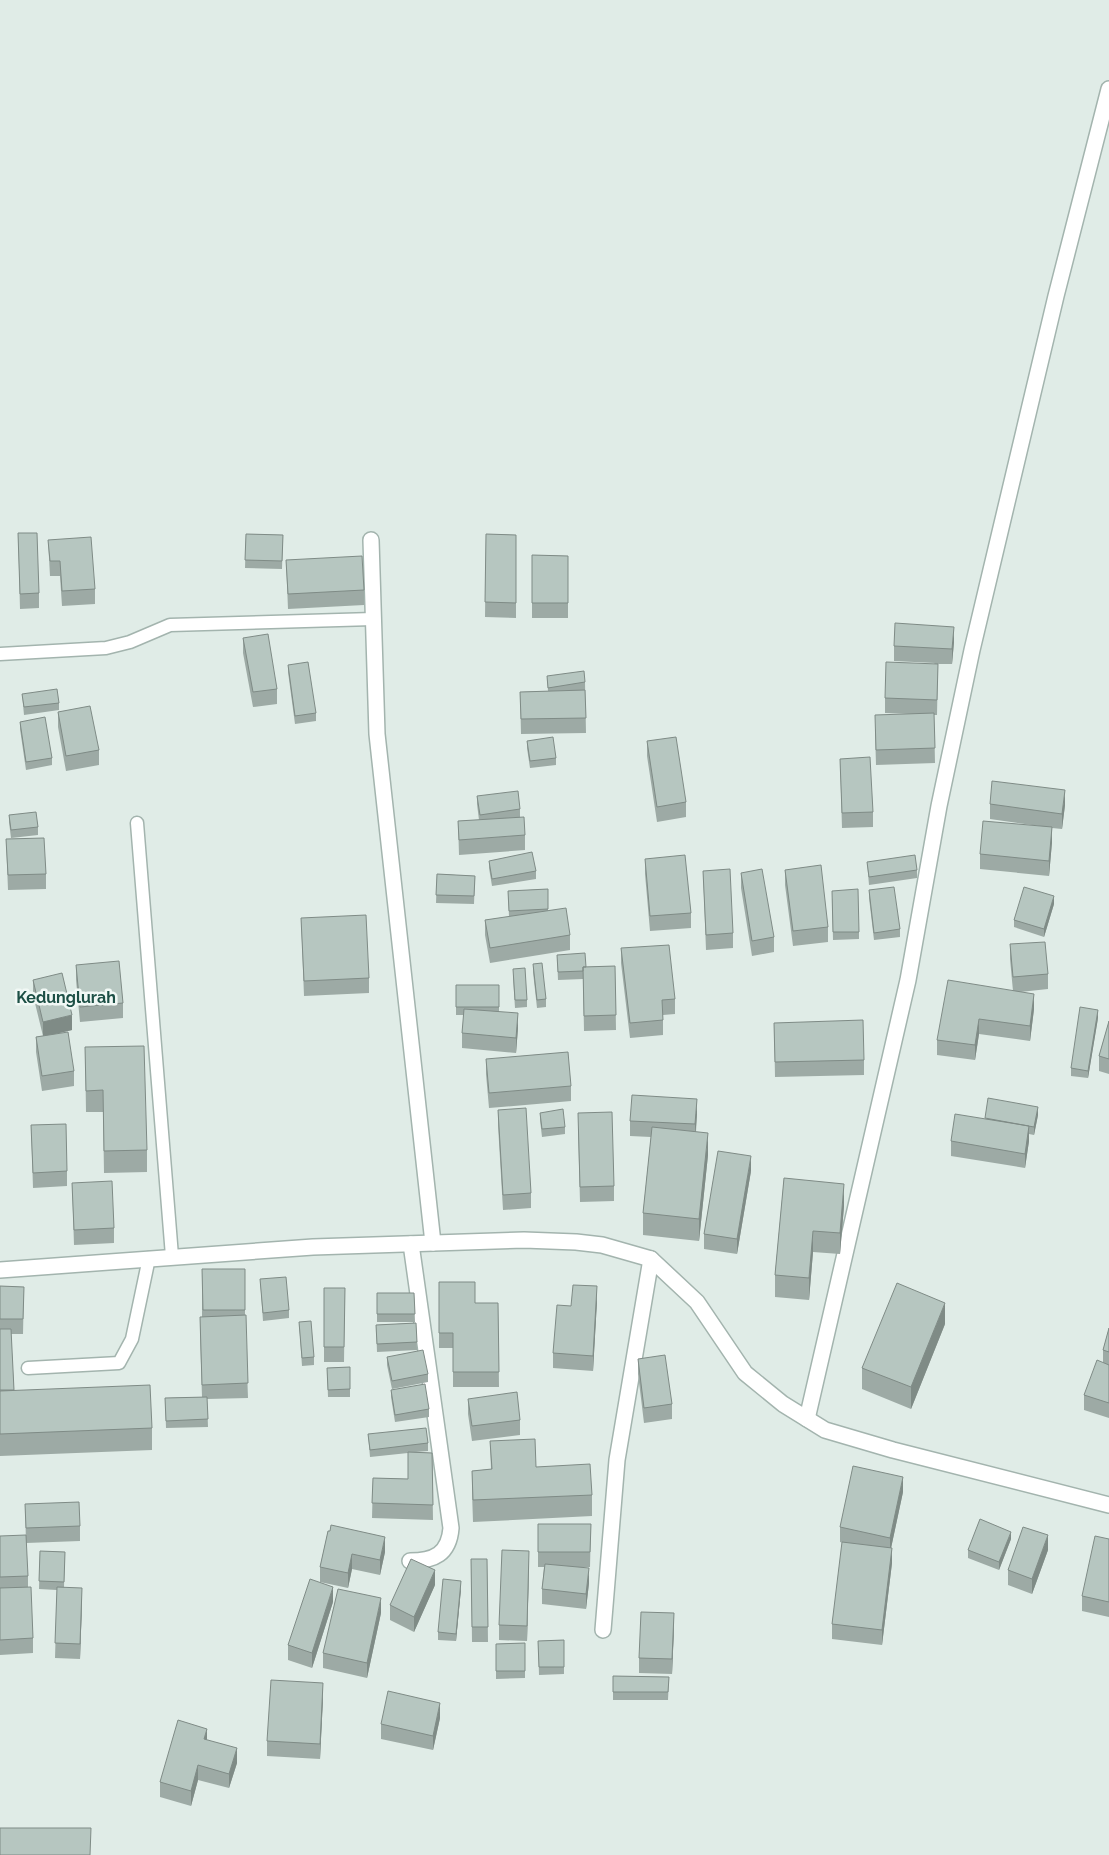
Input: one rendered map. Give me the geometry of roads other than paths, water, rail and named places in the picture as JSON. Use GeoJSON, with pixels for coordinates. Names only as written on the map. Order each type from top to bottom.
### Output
{"type":"FeatureCollection","features":[{"type":"Feature","properties":{"kind":"street"},"geometry":{"type":"LineString","coordinates":[[807,1419],[908,980],[939,806],[972,650],[1056,296],[1109,89]]}},
{"type":"Feature","properties":{"kind":"street"},"geometry":{"type":"LineString","coordinates":[[370,540],[377,734],[433,1243]]}},
{"type":"Feature","properties":{"kind":"street"},"geometry":{"type":"LineString","coordinates":[[0,1270],[313,1247],[433,1243],[576,1242],[602,1245],[651,1259],[697,1302],[745,1373],[783,1404],[824,1430],[893,1450],[1109,1505]]}},
{"type":"Feature","properties":{"kind":"street"},"geometry":{"type":"LineString","coordinates":[[410,1244],[450,1528],[450,1542],[441,1554],[422,1561],[410,1561]]}},
{"type":"Feature","properties":{"kind":"street"},"geometry":{"type":"LineString","coordinates":[[603,1630],[617,1460],[651,1259]]}},
{"type":"Feature","properties":{"kind":"lane"},"geometry":{"type":"LineString","coordinates":[[0,654],[106,648],[130,642],[170,625],[373,619]]}},
{"type":"Feature","properties":{"kind":"lane"},"geometry":{"type":"LineString","coordinates":[[137,823],[172,1256]]}},
{"type":"Feature","properties":{"kind":"lane"},"geometry":{"type":"LineString","coordinates":[[28,1368],[119,1363],[132,1339],[149,1258]]}},
{"type":"Feature","properties":{"kind":"district","name":"Kedunglurah"},"geometry":{"type":"Point","coordinates":[66,997]}}]}
